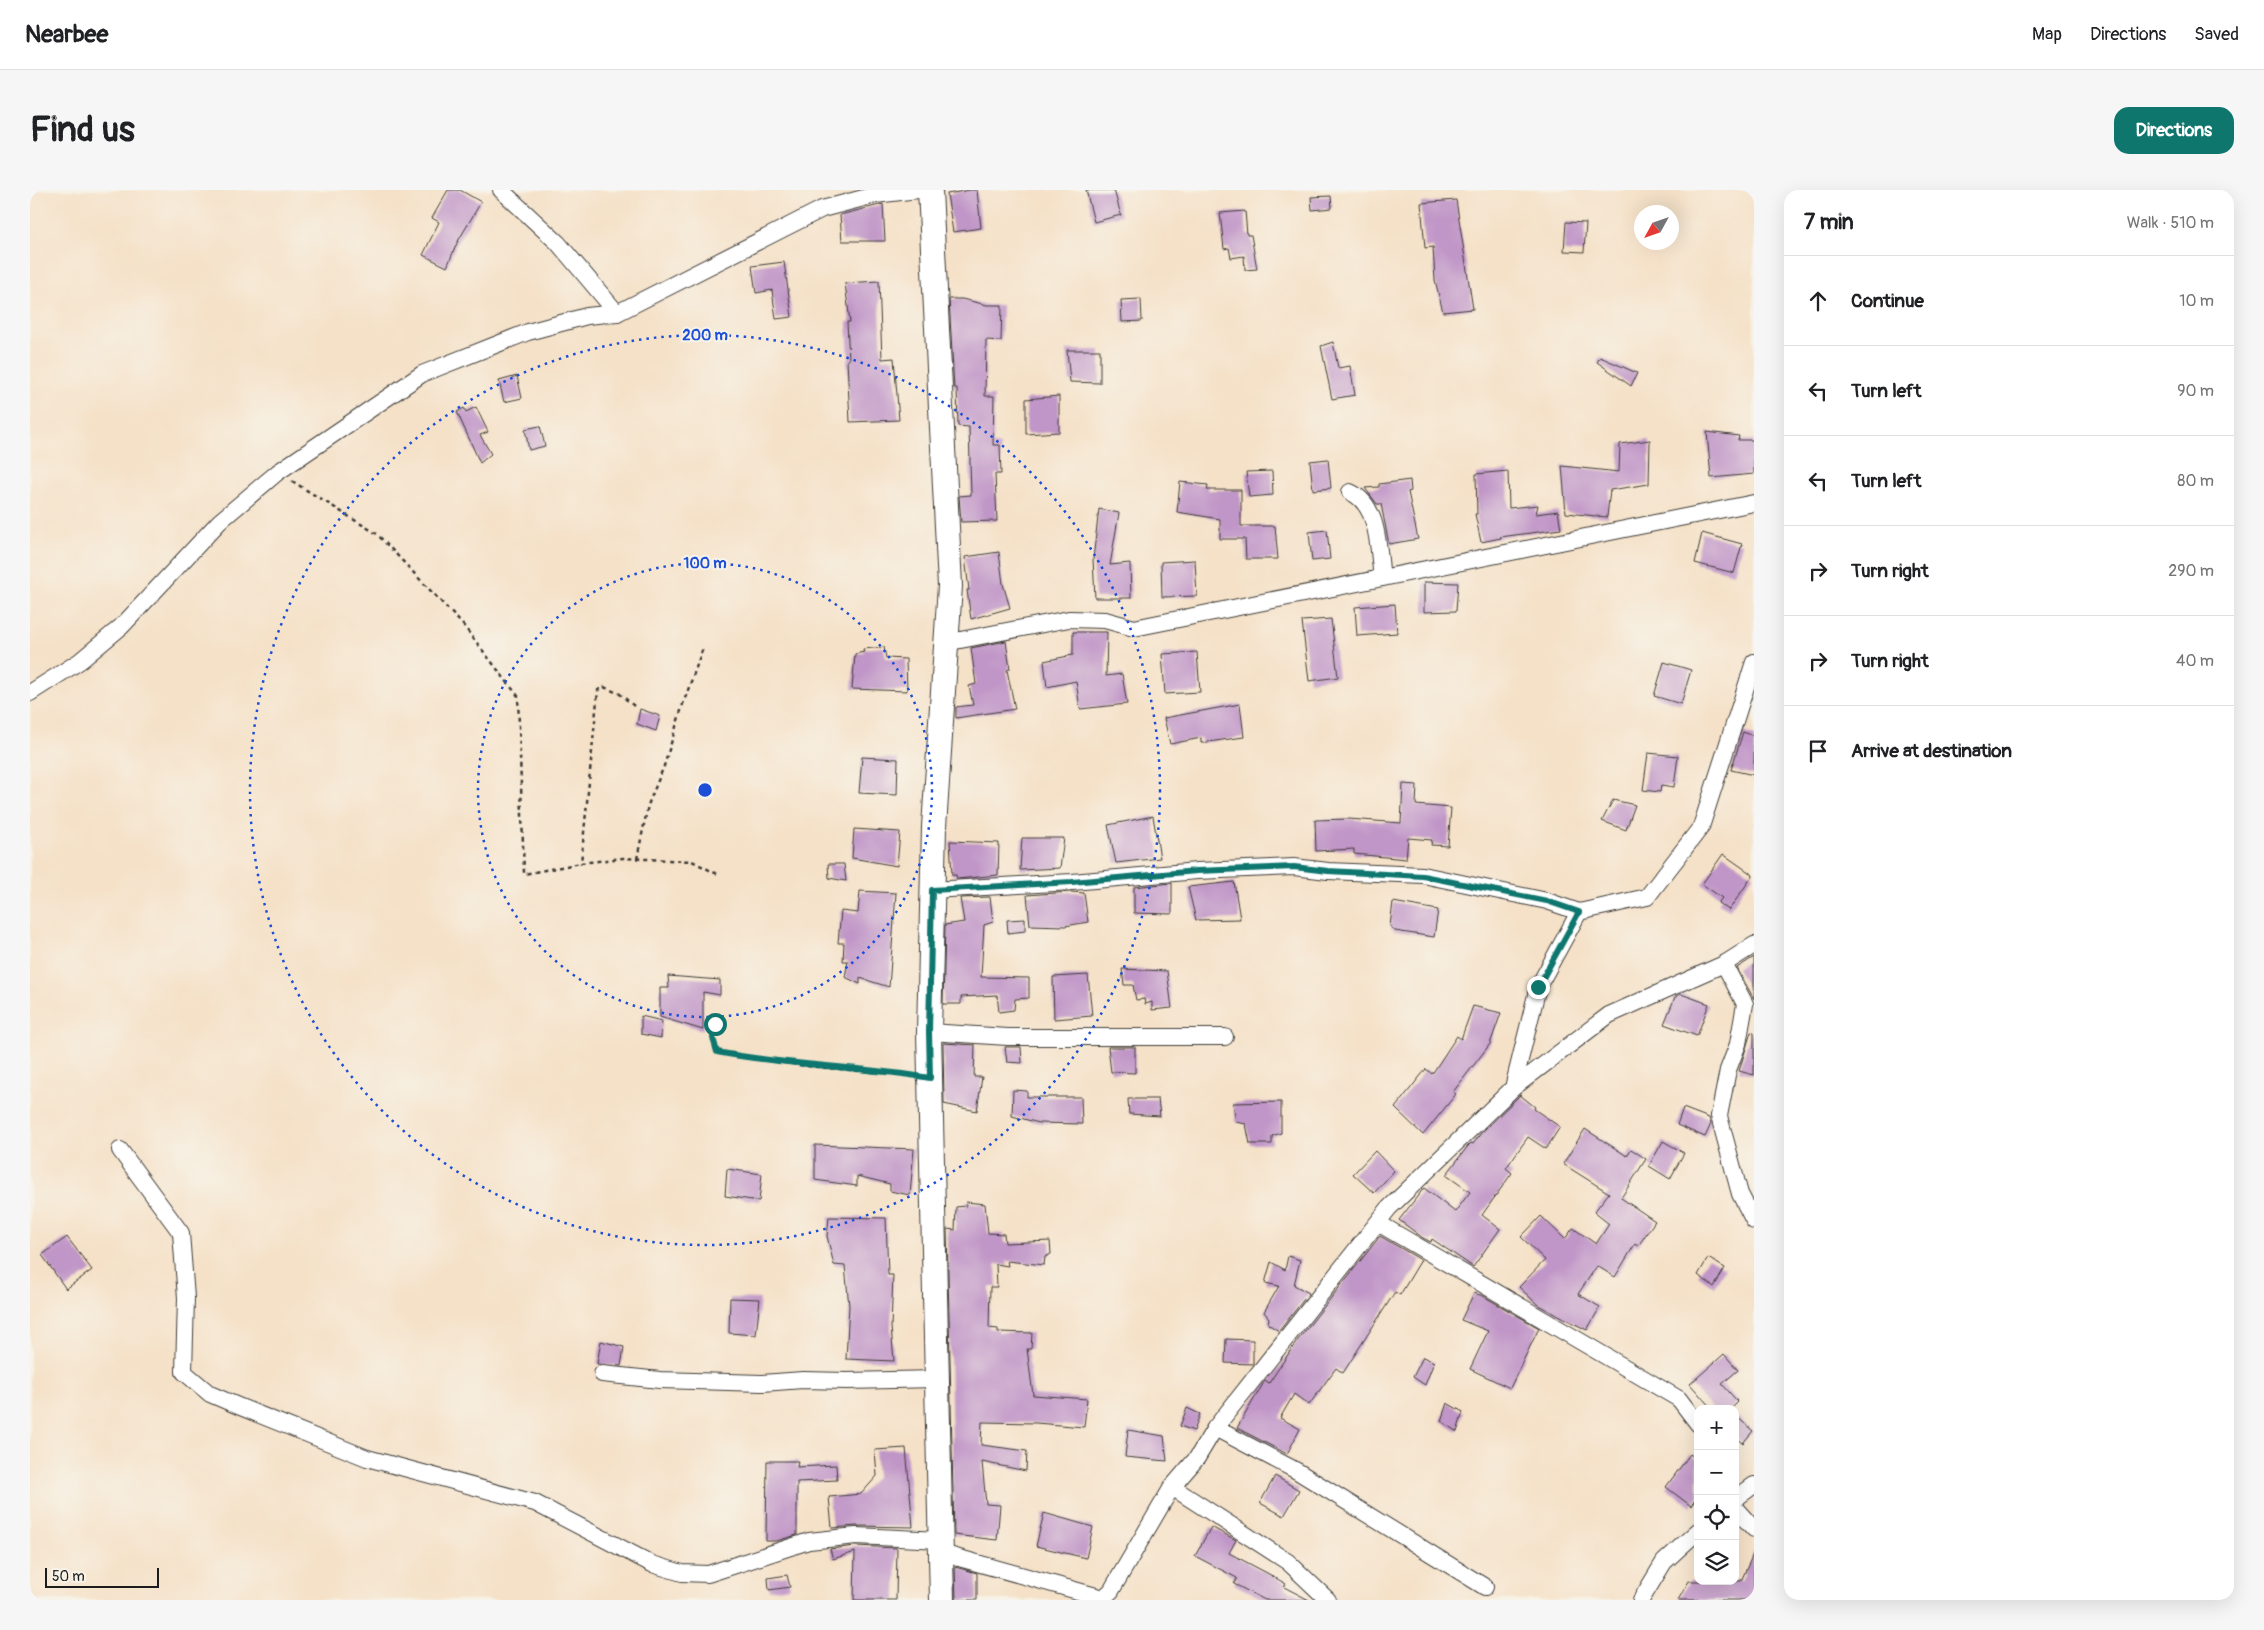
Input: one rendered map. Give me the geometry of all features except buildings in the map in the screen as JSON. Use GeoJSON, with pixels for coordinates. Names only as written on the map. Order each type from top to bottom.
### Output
{"type":"FeatureCollection","features":[{"type":"Feature","properties":{"kind":"street"},"geometry":{"type":"LineString","coordinates":[[501,190],[558,243],[617,313]]}},
{"type":"Feature","properties":{"kind":"street"},"geometry":{"type":"LineString","coordinates":[[30,692],[80,661],[122,626],[220,521],[278,472],[339,433],[422,374],[528,332],[587,316],[617,313],[822,209],[875,195],[918,190]]}},
{"type":"Feature","properties":{"kind":"street"},"geometry":{"type":"LineString","coordinates":[[930,190],[950,586],[934,827],[929,1032],[942,1600]]}},
{"type":"Feature","properties":{"kind":"street"},"geometry":{"type":"LineString","coordinates":[[1350,492],[1356,495],[1374,520],[1382,578]]}},
{"type":"Feature","properties":{"kind":"street"},"geometry":{"type":"LineString","coordinates":[[945,643],[1069,619],[1105,620],[1134,628],[1754,503]]}},
{"type":"Feature","properties":{"kind":"street"},"geometry":{"type":"LineString","coordinates":[[932,890],[1072,882],[1197,871],[1294,867],[1328,871],[1423,876],[1547,901],[1579,912],[1646,897],[1701,827],[1754,662]]}},
{"type":"Feature","properties":{"kind":"street"},"geometry":{"type":"LineString","coordinates":[[1513,1088],[1538,987],[1579,912]]}},
{"type":"Feature","properties":{"kind":"street"},"geometry":{"type":"LineString","coordinates":[[120,1150],[181,1233],[186,1298],[184,1372],[210,1394],[367,1458],[535,1503],[652,1564],[682,1573],[708,1574],[809,1541],[856,1536],[941,1547],[1088,1596],[1103,1598],[1111,1592],[1172,1487],[1197,1458],[1215,1428],[1389,1208],[1513,1088],[1608,1015],[1724,964],[1754,945]]}},
{"type":"Feature","properties":{"kind":"street"},"geometry":{"type":"LineString","coordinates":[[1724,964],[1745,1004],[1738,1044],[1728,1070],[1719,1116],[1740,1194],[1754,1222]]}},
{"type":"Feature","properties":{"kind":"street"},"geometry":{"type":"LineString","coordinates":[[929,1032],[1008,1037],[1225,1037]]}},
{"type":"Feature","properties":{"kind":"street"},"geometry":{"type":"LineString","coordinates":[[1378,1223],[1679,1399],[1694,1419]]}},
{"type":"Feature","properties":{"kind":"street"},"geometry":{"type":"LineString","coordinates":[[602,1374],[660,1380],[762,1383],[802,1380],[937,1379]]}},
{"type":"Feature","properties":{"kind":"street"},"geometry":{"type":"LineString","coordinates":[[1215,1428],[1297,1471],[1485,1587]]}},
{"type":"Feature","properties":{"kind":"street"},"geometry":{"type":"LineString","coordinates":[[1739,1496],[1754,1485]]}},
{"type":"Feature","properties":{"kind":"street"},"geometry":{"type":"LineString","coordinates":[[1172,1487],[1288,1562],[1328,1600]]}},
{"type":"Feature","properties":{"kind":"street"},"geometry":{"type":"LineString","coordinates":[[1739,1512],[1754,1529]]}},
{"type":"Feature","properties":{"kind":"street"},"geometry":{"type":"LineString","coordinates":[[1641,1600],[1664,1562],[1694,1535]]}},
{"type":"Feature","properties":{"kind":"path"},"geometry":{"type":"LineString","coordinates":[[278,472],[377,534],[463,625],[518,696],[524,874],[594,860],[637,859],[692,861],[719,875]]}},
{"type":"Feature","properties":{"kind":"path"},"geometry":{"type":"LineString","coordinates":[[637,859],[648,805],[664,766],[703,648]]}},
{"type":"Feature","properties":{"kind":"path"},"geometry":{"type":"LineString","coordinates":[[581,863],[598,690],[604,687],[620,694],[634,706]]}},
{"type":"Feature","properties":{"kind":"path"},"geometry":{"type":"LineString","coordinates":[[715,1024],[713,1038],[717,1052],[752,1059],[902,1073],[930,1078]]}},
{"type":"Feature","properties":{"kind":"route"},"geometry":{"type":"LineString","coordinates":[[715,1024],[713,1038],[717,1052],[752,1059],[808,1066],[902,1073],[930,1078],[932,890],[1072,882],[1197,871],[1294,867],[1328,871],[1423,876],[1547,901],[1579,912],[1538,987]]}}]}
